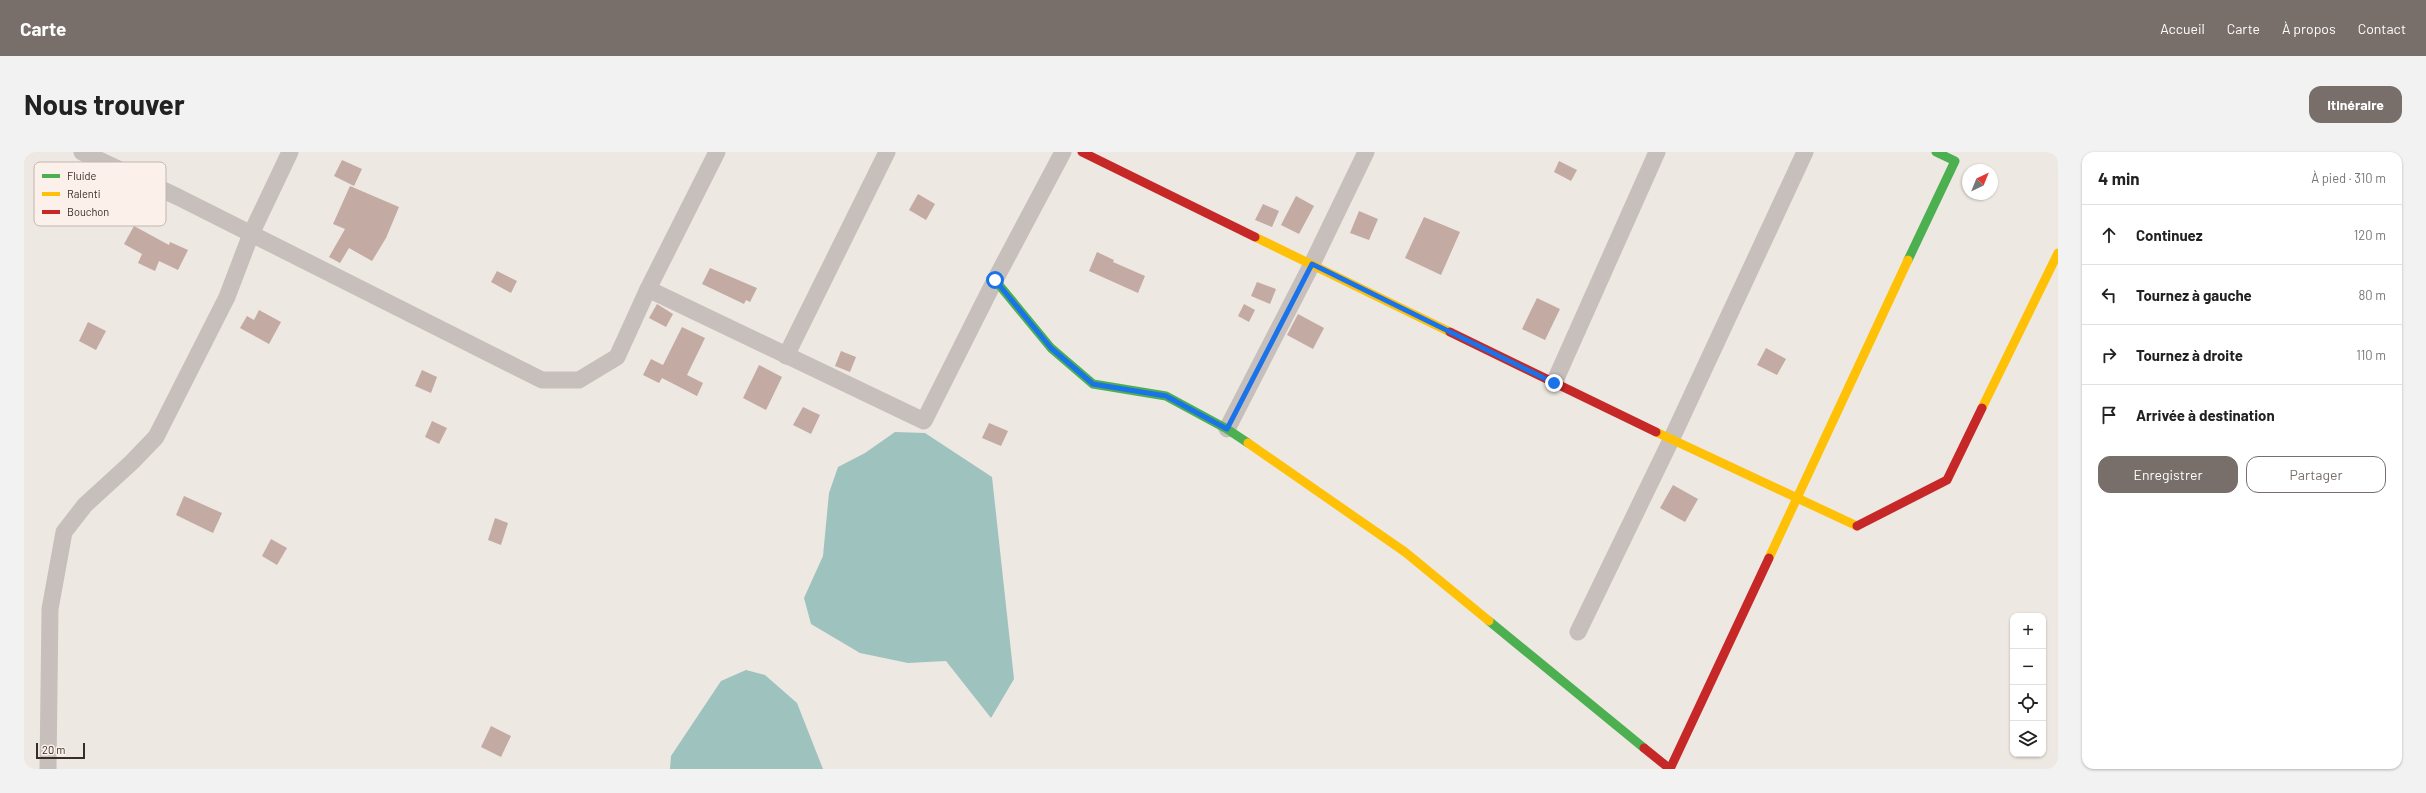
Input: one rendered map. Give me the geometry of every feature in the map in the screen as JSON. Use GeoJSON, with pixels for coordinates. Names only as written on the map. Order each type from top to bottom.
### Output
{"type":"FeatureCollection","features":[{"type":"Feature","properties":{"kind":"street"},"geometry":{"type":"LineString","coordinates":[[82,152],[103,162]]}},
{"type":"Feature","properties":{"kind":"street"},"geometry":{"type":"LineString","coordinates":[[48,769],[50,609],[64,532],[84,505],[132,462],[156,437],[227,297],[251,234],[290,152]]}},
{"type":"Feature","properties":{"kind":"street"},"geometry":{"type":"LineString","coordinates":[[166,193],[542,380],[580,380],[617,356],[648,289],[717,152]]}},
{"type":"Feature","properties":{"kind":"street"},"geometry":{"type":"LineString","coordinates":[[786,356],[887,152]]}},
{"type":"Feature","properties":{"kind":"street"},"geometry":{"type":"LineString","coordinates":[[648,289],[924,421],[995,280],[1063,152]]}},
{"type":"Feature","properties":{"kind":"street"},"geometry":{"type":"LineString","coordinates":[[1082,152],[1796,501],[1855,527],[1947,480],[2058,253]]}},
{"type":"Feature","properties":{"kind":"street"},"geometry":{"type":"LineString","coordinates":[[1227,429],[1312,264],[1366,152]]}},
{"type":"Feature","properties":{"kind":"street"},"geometry":{"type":"LineString","coordinates":[[1578,632],[1671,440],[1805,152]]}},
{"type":"Feature","properties":{"kind":"street"},"geometry":{"type":"LineString","coordinates":[[995,280],[1051,348],[1093,384],[1166,396],[1227,429],[1405,552],[1670,769],[1955,161],[1936,152]]}},
{"type":"Feature","properties":{"kind":"street"},"geometry":{"type":"LineString","coordinates":[[1554,383],[1654,153]]}},
{"type":"Feature","properties":{"kind":"water"},"geometry":{"type":"Polygon","coordinates":[[[895,432],[925,433],[992,477],[1014,679],[991,718],[946,661],[908,663],[860,653],[811,624],[804,598],[823,556],[829,493],[838,467],[865,453],[895,432]]]}},
{"type":"Feature","properties":{"kind":"water"},"geometry":{"type":"Polygon","coordinates":[[[746,670],[765,675],[797,703],[823,769],[670,769],[671,756],[721,681],[746,670]]]}},
{"type":"Feature","properties":{"kind":"building"},"geometry":{"type":"Polygon","coordinates":[[[342,160],[362,169],[354,186],[334,176],[342,160]]]}},
{"type":"Feature","properties":{"kind":"building"},"geometry":{"type":"Polygon","coordinates":[[[1559,161],[1577,170],[1571,181],[1554,172],[1559,161]]]}},
{"type":"Feature","properties":{"kind":"building"},"geometry":{"type":"Polygon","coordinates":[[[350,186],[399,207],[386,238],[372,261],[349,248],[340,263],[329,257],[345,229],[333,224],[350,186]]]}},
{"type":"Feature","properties":{"kind":"building"},"geometry":{"type":"Polygon","coordinates":[[[918,194],[935,204],[926,220],[909,210],[918,194]]]}},
{"type":"Feature","properties":{"kind":"building"},"geometry":{"type":"Polygon","coordinates":[[[1296,196],[1314,206],[1299,234],[1281,225],[1296,196]]]}},
{"type":"Feature","properties":{"kind":"building"},"geometry":{"type":"Polygon","coordinates":[[[1263,204],[1279,211],[1272,227],[1255,220],[1263,204]]]}},
{"type":"Feature","properties":{"kind":"building"},"geometry":{"type":"Polygon","coordinates":[[[1359,211],[1378,219],[1369,240],[1350,233],[1359,211]]]}},
{"type":"Feature","properties":{"kind":"building"},"geometry":{"type":"Polygon","coordinates":[[[1424,217],[1460,232],[1441,275],[1405,258],[1424,217]]]}},
{"type":"Feature","properties":{"kind":"building"},"geometry":{"type":"Polygon","coordinates":[[[134,226],[169,245],[170,242],[188,250],[178,270],[159,261],[155,271],[138,263],[142,254],[124,244],[134,226]]]}},
{"type":"Feature","properties":{"kind":"building"},"geometry":{"type":"Polygon","coordinates":[[[1097,252],[1114,260],[1113,262],[1145,276],[1138,293],[1089,271],[1097,252]]]}},
{"type":"Feature","properties":{"kind":"building"},"geometry":{"type":"Polygon","coordinates":[[[710,268],[757,288],[750,302],[746,300],[744,304],[702,284],[710,268]]]}},
{"type":"Feature","properties":{"kind":"building"},"geometry":{"type":"Polygon","coordinates":[[[497,271],[517,281],[511,293],[491,282],[497,271]]]}},
{"type":"Feature","properties":{"kind":"building"},"geometry":{"type":"Polygon","coordinates":[[[1257,282],[1276,289],[1270,304],[1251,296],[1257,282]]]}},
{"type":"Feature","properties":{"kind":"building"},"geometry":{"type":"Polygon","coordinates":[[[1537,298],[1560,309],[1545,340],[1522,329],[1537,298]]]}},
{"type":"Feature","properties":{"kind":"building"},"geometry":{"type":"Polygon","coordinates":[[[657,304],[673,314],[666,327],[649,318],[657,304]]]}},
{"type":"Feature","properties":{"kind":"building"},"geometry":{"type":"Polygon","coordinates":[[[1244,304],[1255,310],[1249,322],[1238,316],[1244,304]]]}},
{"type":"Feature","properties":{"kind":"building"},"geometry":{"type":"Polygon","coordinates":[[[259,310],[281,322],[269,344],[240,328],[247,316],[254,320],[259,310]]]}},
{"type":"Feature","properties":{"kind":"building"},"geometry":{"type":"Polygon","coordinates":[[[1298,314],[1324,328],[1313,349],[1287,335],[1298,314]]]}},
{"type":"Feature","properties":{"kind":"building"},"geometry":{"type":"Polygon","coordinates":[[[88,322],[106,331],[96,350],[79,341],[88,322]]]}},
{"type":"Feature","properties":{"kind":"building"},"geometry":{"type":"Polygon","coordinates":[[[682,327],[705,338],[687,375],[703,383],[697,396],[662,378],[659,383],[643,375],[651,359],[663,365],[682,327]]]}},
{"type":"Feature","properties":{"kind":"building"},"geometry":{"type":"Polygon","coordinates":[[[1766,348],[1786,359],[1777,375],[1757,365],[1766,348]]]}},
{"type":"Feature","properties":{"kind":"building"},"geometry":{"type":"Polygon","coordinates":[[[841,351],[856,357],[850,372],[835,366],[841,351]]]}},
{"type":"Feature","properties":{"kind":"building"},"geometry":{"type":"Polygon","coordinates":[[[759,365],[782,377],[766,410],[743,398],[759,365]]]}},
{"type":"Feature","properties":{"kind":"building"},"geometry":{"type":"Polygon","coordinates":[[[422,370],[437,377],[431,393],[415,386],[422,370]]]}},
{"type":"Feature","properties":{"kind":"building"},"geometry":{"type":"Polygon","coordinates":[[[803,407],[820,415],[811,434],[793,425],[803,407]]]}},
{"type":"Feature","properties":{"kind":"building"},"geometry":{"type":"Polygon","coordinates":[[[432,421],[447,428],[439,444],[425,437],[432,421]]]}},
{"type":"Feature","properties":{"kind":"building"},"geometry":{"type":"Polygon","coordinates":[[[989,423],[1008,431],[1001,446],[982,438],[989,423]]]}},
{"type":"Feature","properties":{"kind":"building"},"geometry":{"type":"Polygon","coordinates":[[[1673,485],[1698,499],[1685,522],[1660,508],[1673,485]]]}},
{"type":"Feature","properties":{"kind":"building"},"geometry":{"type":"Polygon","coordinates":[[[184,496],[222,513],[213,533],[176,515],[184,496]]]}},
{"type":"Feature","properties":{"kind":"building"},"geometry":{"type":"Polygon","coordinates":[[[495,518],[508,523],[501,545],[488,540],[495,518]]]}},
{"type":"Feature","properties":{"kind":"building"},"geometry":{"type":"Polygon","coordinates":[[[271,539],[287,548],[277,565],[262,556],[271,539]]]}},
{"type":"Feature","properties":{"kind":"building"},"geometry":{"type":"Polygon","coordinates":[[[491,726],[511,736],[501,757],[481,747],[491,726]]]}},
{"type":"Feature","properties":{"kind":"traffic: fast"},"geometry":{"type":"LineString","coordinates":[[1908,260],[1955,161],[1936,152]]}},
{"type":"Feature","properties":{"kind":"traffic: fast"},"geometry":{"type":"LineString","coordinates":[[995,280],[1051,348],[1093,384],[1166,396],[1227,429],[1248,443]]}},
{"type":"Feature","properties":{"kind":"traffic: fast"},"geometry":{"type":"LineString","coordinates":[[1489,621],[1644,748]]}},
{"type":"Feature","properties":{"kind":"traffic: slow"},"geometry":{"type":"LineString","coordinates":[[1255,237],[1450,332]]}},
{"type":"Feature","properties":{"kind":"traffic: slow"},"geometry":{"type":"LineString","coordinates":[[1982,408],[2058,253]]}},
{"type":"Feature","properties":{"kind":"traffic: slow"},"geometry":{"type":"LineString","coordinates":[[1769,558],[1908,260]]}},
{"type":"Feature","properties":{"kind":"traffic: slow"},"geometry":{"type":"LineString","coordinates":[[1656,432],[1857,526]]}},
{"type":"Feature","properties":{"kind":"traffic: slow"},"geometry":{"type":"LineString","coordinates":[[1248,443],[1405,552],[1489,621]]}},
{"type":"Feature","properties":{"kind":"traffic: jam"},"geometry":{"type":"LineString","coordinates":[[1082,152],[1255,237]]}},
{"type":"Feature","properties":{"kind":"traffic: jam"},"geometry":{"type":"LineString","coordinates":[[1450,332],[1656,432]]}},
{"type":"Feature","properties":{"kind":"traffic: jam"},"geometry":{"type":"LineString","coordinates":[[1857,526],[1947,480],[1982,408]]}},
{"type":"Feature","properties":{"kind":"traffic: jam"},"geometry":{"type":"LineString","coordinates":[[1644,748],[1670,769],[1769,558]]}},
{"type":"Feature","properties":{"kind":"route"},"geometry":{"type":"LineString","coordinates":[[995,280],[1051,348],[1093,384],[1166,396],[1227,429],[1312,264],[1554,383]]}}]}
